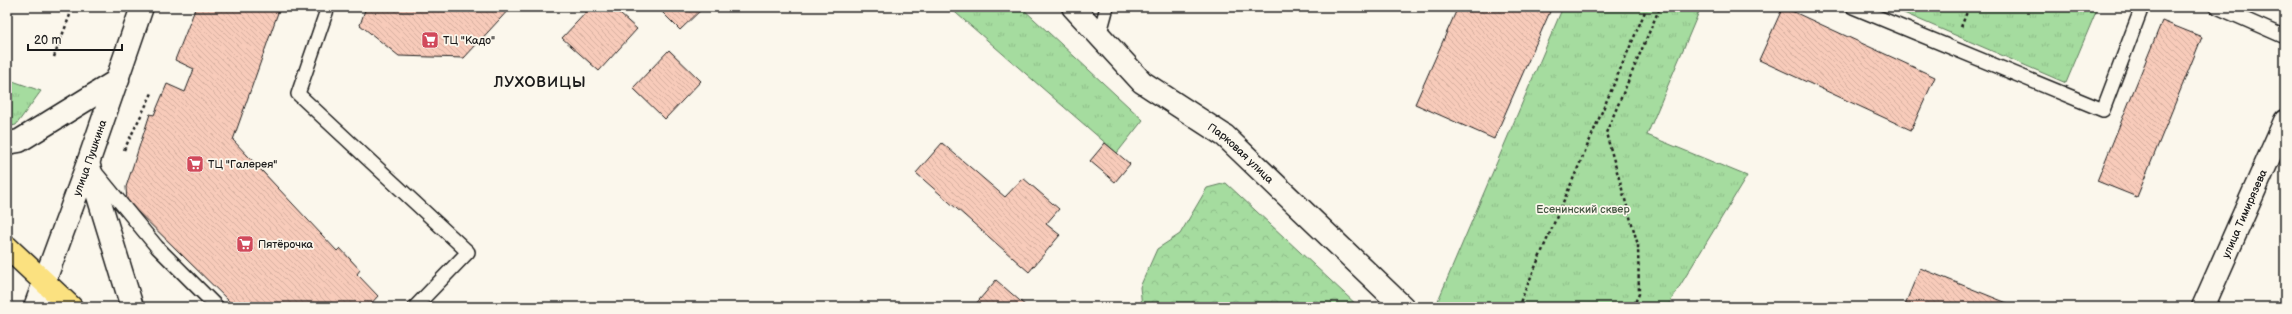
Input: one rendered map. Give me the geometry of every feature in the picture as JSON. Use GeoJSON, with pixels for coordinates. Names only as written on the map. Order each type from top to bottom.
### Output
{"type":"FeatureCollection","features":[{"type":"Feature","properties":{"kind":"highway"},"geometry":{"type":"LineString","coordinates":[[7,247],[71,307]]}},
{"type":"Feature","properties":{"kind":"street","name":"улица Пушкина"},"geometry":{"type":"LineString","coordinates":[[34,307],[118,80],[142,7]]}},
{"type":"Feature","properties":{"kind":"street","name":"Парковая улица"},"geometry":{"type":"LineString","coordinates":[[1073,7],[1142,82],[1225,136],[1403,307]]}},
{"type":"Feature","properties":{"kind":"street"},"geometry":{"type":"LineString","coordinates":[[7,144],[19,141],[118,80]]}},
{"type":"Feature","properties":{"kind":"street","name":"улица Тимирязева"},"geometry":{"type":"LineString","coordinates":[[2203,307],[2285,121]]}},
{"type":"Feature","properties":{"kind":"street"},"geometry":{"type":"LineString","coordinates":[[88,163],[132,307]]}},
{"type":"Feature","properties":{"kind":"lane"},"geometry":{"type":"LineString","coordinates":[[328,7],[298,94],[468,252],[415,307]]}},
{"type":"Feature","properties":{"kind":"lane"},"geometry":{"type":"LineString","coordinates":[[1100,36],[1107,7]]}},
{"type":"Feature","properties":{"kind":"lane"},"geometry":{"type":"LineString","coordinates":[[1853,7],[2103,110],[2142,7]]}},
{"type":"Feature","properties":{"kind":"lane"},"geometry":{"type":"LineString","coordinates":[[2217,7],[2285,37]]}},
{"type":"Feature","properties":{"kind":"lane"},"geometry":{"type":"LineString","coordinates":[[88,163],[157,247],[217,307]]}},
{"type":"Feature","properties":{"kind":"path"},"geometry":{"type":"LineString","coordinates":[[54,57],[73,7]]}},
{"type":"Feature","properties":{"kind":"path"},"geometry":{"type":"LineString","coordinates":[[1518,307],[1647,7]]}},
{"type":"Feature","properties":{"kind":"path"},"geometry":{"type":"LineString","coordinates":[[1633,307],[1639,294],[1638,245],[1606,133],[1660,7]]}},
{"type":"Feature","properties":{"kind":"green space"},"geometry":{"type":"Polygon","coordinates":[[[949,7],[1021,7],[1143,120],[1117,153],[949,7]]]}},
{"type":"Feature","properties":{"kind":"green space","name":"Есенинский сквер"},"geometry":{"type":"Polygon","coordinates":[[[1563,7],[1701,7],[1647,135],[1747,176],[1667,307],[1441,307],[1437,303],[1563,7]]]}},
{"type":"Feature","properties":{"kind":"green space"},"geometry":{"type":"Polygon","coordinates":[[[1890,7],[2098,7],[2066,83],[1890,7]]]}},
{"type":"Feature","properties":{"kind":"green space"},"geometry":{"type":"Polygon","coordinates":[[[7,79],[41,91],[16,125],[7,127],[7,79]]]}},
{"type":"Feature","properties":{"kind":"green space"},"geometry":{"type":"Polygon","coordinates":[[[1226,183],[1359,307],[1142,307],[1140,287],[1157,249],[1180,234],[1207,188],[1226,183]]]}},
{"type":"Feature","properties":{"kind":"building","name":"ТЦ \"Галерея\""},"geometry":{"type":"Polygon","coordinates":[[[196,7],[280,7],[233,140],[337,251],[340,248],[360,270],[357,274],[378,296],[368,307],[235,307],[127,201],[126,187],[150,114],[154,115],[167,84],[185,92],[194,69],[175,60],[196,7]]]}},
{"type":"Feature","properties":{"kind":"building","name":"ТЦ \"Кадо\""},"geometry":{"type":"Polygon","coordinates":[[[366,7],[511,7],[464,58],[399,56],[360,25],[366,7]]]}},
{"type":"Feature","properties":{"kind":"building"},"geometry":{"type":"Polygon","coordinates":[[[591,7],[612,7],[637,29],[599,71],[562,38],[591,7]]]}},
{"type":"Feature","properties":{"kind":"building"},"geometry":{"type":"Polygon","coordinates":[[[657,7],[704,7],[680,30],[657,7]]]}},
{"type":"Feature","properties":{"kind":"building"},"geometry":{"type":"Polygon","coordinates":[[[1458,7],[1552,7],[1494,139],[1415,104],[1458,7]]]}},
{"type":"Feature","properties":{"kind":"building"},"geometry":{"type":"Polygon","coordinates":[[[1783,7],[1935,77],[1911,130],[1759,60],[1783,7]]]}},
{"type":"Feature","properties":{"kind":"building"},"geometry":{"type":"Polygon","coordinates":[[[2162,21],[2202,37],[2137,197],[2097,181],[2162,21]]]}},
{"type":"Feature","properties":{"kind":"building"},"geometry":{"type":"Polygon","coordinates":[[[669,50],[701,81],[665,119],[633,88],[669,50]]]}},
{"type":"Feature","properties":{"kind":"building"},"geometry":{"type":"Polygon","coordinates":[[[942,143],[1005,197],[1023,178],[1059,209],[1046,224],[1060,235],[1029,272],[916,173],[942,143]]]}},
{"type":"Feature","properties":{"kind":"building"},"geometry":{"type":"Polygon","coordinates":[[[1105,143],[1130,164],[1115,182],[1090,161],[1105,143]]]}},
{"type":"Feature","properties":{"kind":"building"},"geometry":{"type":"Polygon","coordinates":[[[1920,268],[2017,307],[1904,307],[1920,268]]]}},
{"type":"Feature","properties":{"kind":"building"},"geometry":{"type":"Polygon","coordinates":[[[996,280],[1027,307],[974,306],[996,280]]]}},
{"type":"Feature","properties":{"kind":"place","name":"ТЦ \"Кадо\""},"geometry":{"type":"Point","coordinates":[430,40]}},
{"type":"Feature","properties":{"kind":"place","name":"ТЦ \"Галерея\""},"geometry":{"type":"Point","coordinates":[195,164]}},
{"type":"Feature","properties":{"kind":"place","name":"Пятёрочка"},"geometry":{"type":"Point","coordinates":[245,244]}},
{"type":"Feature","properties":{"kind":"district","name":"ЛУХОВИЦЫ"},"geometry":{"type":"Point","coordinates":[540,82]}}]}
